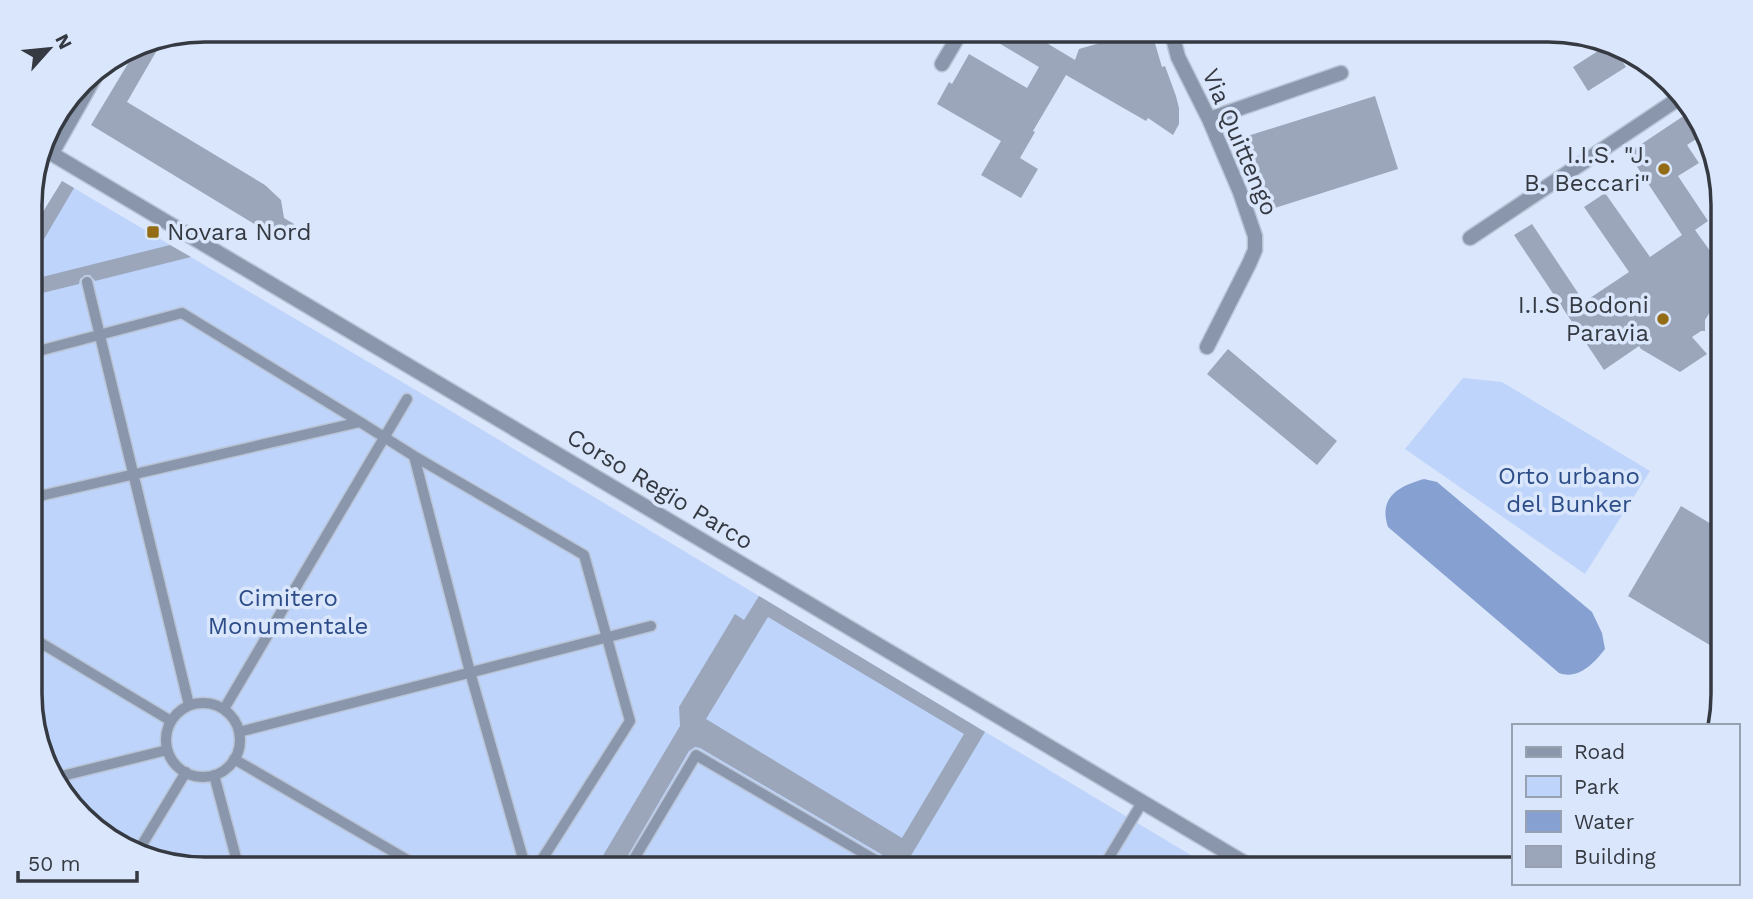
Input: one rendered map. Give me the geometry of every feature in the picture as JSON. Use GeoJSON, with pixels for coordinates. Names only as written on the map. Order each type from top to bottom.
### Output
{"type":"FeatureCollection","features":[{"type":"Feature","properties":{"kind":"street"},"geometry":{"type":"LineString","coordinates":[[942,64],[955,42]]}},
{"type":"Feature","properties":{"kind":"street","name":"Via Quittengo"},"geometry":{"type":"LineString","coordinates":[[1174,42],[1178,57],[1209,119],[1240,192],[1255,236],[1255,250],[1249,264],[1207,347]]}},
{"type":"Feature","properties":{"kind":"street"},"geometry":{"type":"LineString","coordinates":[[1209,119],[1341,73]]}},
{"type":"Feature","properties":{"kind":"street"},"geometry":{"type":"LineString","coordinates":[[1470,238],[1674,102]]}},
{"type":"Feature","properties":{"kind":"street","name":"Corso Regio Parco"},"geometry":{"type":"LineString","coordinates":[[51,152],[1235,857]]}},
{"type":"Feature","properties":{"kind":"street"},"geometry":{"type":"LineString","coordinates":[[88,282],[189,705]]}},
{"type":"Feature","properties":{"kind":"street"},"geometry":{"type":"LineString","coordinates":[[42,350],[183,313],[384,438],[584,555],[630,721],[544,857]]}},
{"type":"Feature","properties":{"kind":"street"},"geometry":{"type":"LineString","coordinates":[[223,709],[407,399]]}},
{"type":"Feature","properties":{"kind":"street"},"geometry":{"type":"LineString","coordinates":[[42,495],[360,422]]}},
{"type":"Feature","properties":{"kind":"street"},"geometry":{"type":"LineString","coordinates":[[414,456],[470,672],[523,857]]}},
{"type":"Feature","properties":{"kind":"street"},"geometry":{"type":"LineString","coordinates":[[239,732],[651,626]]}},
{"type":"Feature","properties":{"kind":"street"},"geometry":{"type":"LineString","coordinates":[[42,644],[171,721]]}},
{"type":"Feature","properties":{"kind":"street"},"geometry":{"type":"LineString","coordinates":[[212,704],[223,709],[232,717],[239,732],[234,759],[214,775],[196,776],[186,772],[176,765],[167,750],[166,732],[171,721],[189,705],[212,704]]}},
{"type":"Feature","properties":{"kind":"street"},"geometry":{"type":"LineString","coordinates":[[64,776],[167,750]]}},
{"type":"Feature","properties":{"kind":"street"},"geometry":{"type":"LineString","coordinates":[[635,857],[696,755],[870,857]]}},
{"type":"Feature","properties":{"kind":"street"},"geometry":{"type":"LineString","coordinates":[[234,759],[402,857]]}},
{"type":"Feature","properties":{"kind":"street"},"geometry":{"type":"LineString","coordinates":[[142,845],[186,772]]}},
{"type":"Feature","properties":{"kind":"street"},"geometry":{"type":"LineString","coordinates":[[214,775],[236,857]]}},
{"type":"Feature","properties":{"kind":"street"},"geometry":{"type":"LineString","coordinates":[[1109,857],[1143,801]]}},
{"type":"Feature","properties":{"kind":"green space","name":"Cimitero Monumentale"},"geometry":{"type":"Polygon","coordinates":[[[62,181],[1194,857],[205,857],[163,851],[143,845],[114,830],[82,801],[69,785],[51,746],[43,715],[42,214],[62,181]]]}},
{"type":"Feature","properties":{"kind":"green space","name":"Orto urbano del Bunker"},"geometry":{"type":"Polygon","coordinates":[[[1463,378],[1502,382],[1650,471],[1585,574],[1405,449],[1463,378]]]}},
{"type":"Feature","properties":{"kind":"water"},"geometry":{"type":"Polygon","coordinates":[[[1424,479],[1437,482],[1592,612],[1602,633],[1605,649],[1591,665],[1573,674],[1559,673],[1388,527],[1388,500],[1399,489],[1424,479]]]}},
{"type":"Feature","properties":{"kind":"building"},"geometry":{"type":"Polygon","coordinates":[[[997,42],[1045,42],[1075,60],[1079,49],[1103,42],[1155,42],[1162,67],[1165,66],[1176,96],[1179,124],[1173,135],[1148,118],[1146,121],[1066,75],[1020,158],[1038,169],[1021,198],[981,175],[1001,141],[937,104],[969,54],[1027,88],[1039,67],[997,42]]]}},
{"type":"Feature","properties":{"kind":"building"},"geometry":{"type":"Polygon","coordinates":[[[157,50],[127,102],[265,185],[281,200],[284,218],[294,224],[284,242],[91,125],[130,61],[157,50]]]}},
{"type":"Feature","properties":{"kind":"building"},"geometry":{"type":"Polygon","coordinates":[[[1599,51],[1621,60],[1626,67],[1588,91],[1573,67],[1599,51]]]}},
{"type":"Feature","properties":{"kind":"building"},"geometry":{"type":"Polygon","coordinates":[[[1375,96],[1398,169],[1259,213],[1235,140],[1375,96]]]}},
{"type":"Feature","properties":{"kind":"building"},"geometry":{"type":"Polygon","coordinates":[[[1684,116],[1697,139],[1687,145],[1699,163],[1678,176],[1708,221],[1695,230],[1711,252],[1711,311],[1705,320],[1705,331],[1692,337],[1707,354],[1680,372],[1639,346],[1604,370],[1514,235],[1532,224],[1584,302],[1629,272],[1584,207],[1605,193],[1650,257],[1682,235],[1628,153],[1684,116]]]}},
{"type":"Feature","properties":{"kind":"building"},"geometry":{"type":"Polygon","coordinates":[[[62,181],[74,188],[42,243],[42,214],[62,181]]]}},
{"type":"Feature","properties":{"kind":"building"},"geometry":{"type":"Polygon","coordinates":[[[170,245],[191,257],[95,281],[90,275],[85,275],[79,284],[42,293],[42,277],[170,245]]]}},
{"type":"Feature","properties":{"kind":"building"},"geometry":{"type":"Polygon","coordinates":[[[1228,349],[1337,441],[1317,465],[1207,374],[1228,349]]]}},
{"type":"Feature","properties":{"kind":"building"},"geometry":{"type":"Polygon","coordinates":[[[1681,506],[1711,524],[1711,646],[1628,596],[1681,506]]]}},
{"type":"Feature","properties":{"kind":"building"},"geometry":{"type":"Polygon","coordinates":[[[759,596],[985,732],[910,857],[883,857],[695,747],[689,751],[627,857],[602,857],[680,726],[679,707],[735,614],[744,620],[759,596]],[[768,617],[706,719],[902,838],[964,734],[768,617]]]}},
{"type":"Feature","properties":{"kind":"place","name":"I.I.S. \"J. B. Beccari\""},"geometry":{"type":"Point","coordinates":[1664,169]}},
{"type":"Feature","properties":{"kind":"place","name":"Novara Nord"},"geometry":{"type":"Point","coordinates":[153,232]}},
{"type":"Feature","properties":{"kind":"place","name":"I.I.S Bodoni Paravia"},"geometry":{"type":"Point","coordinates":[1663,319]}}]}
